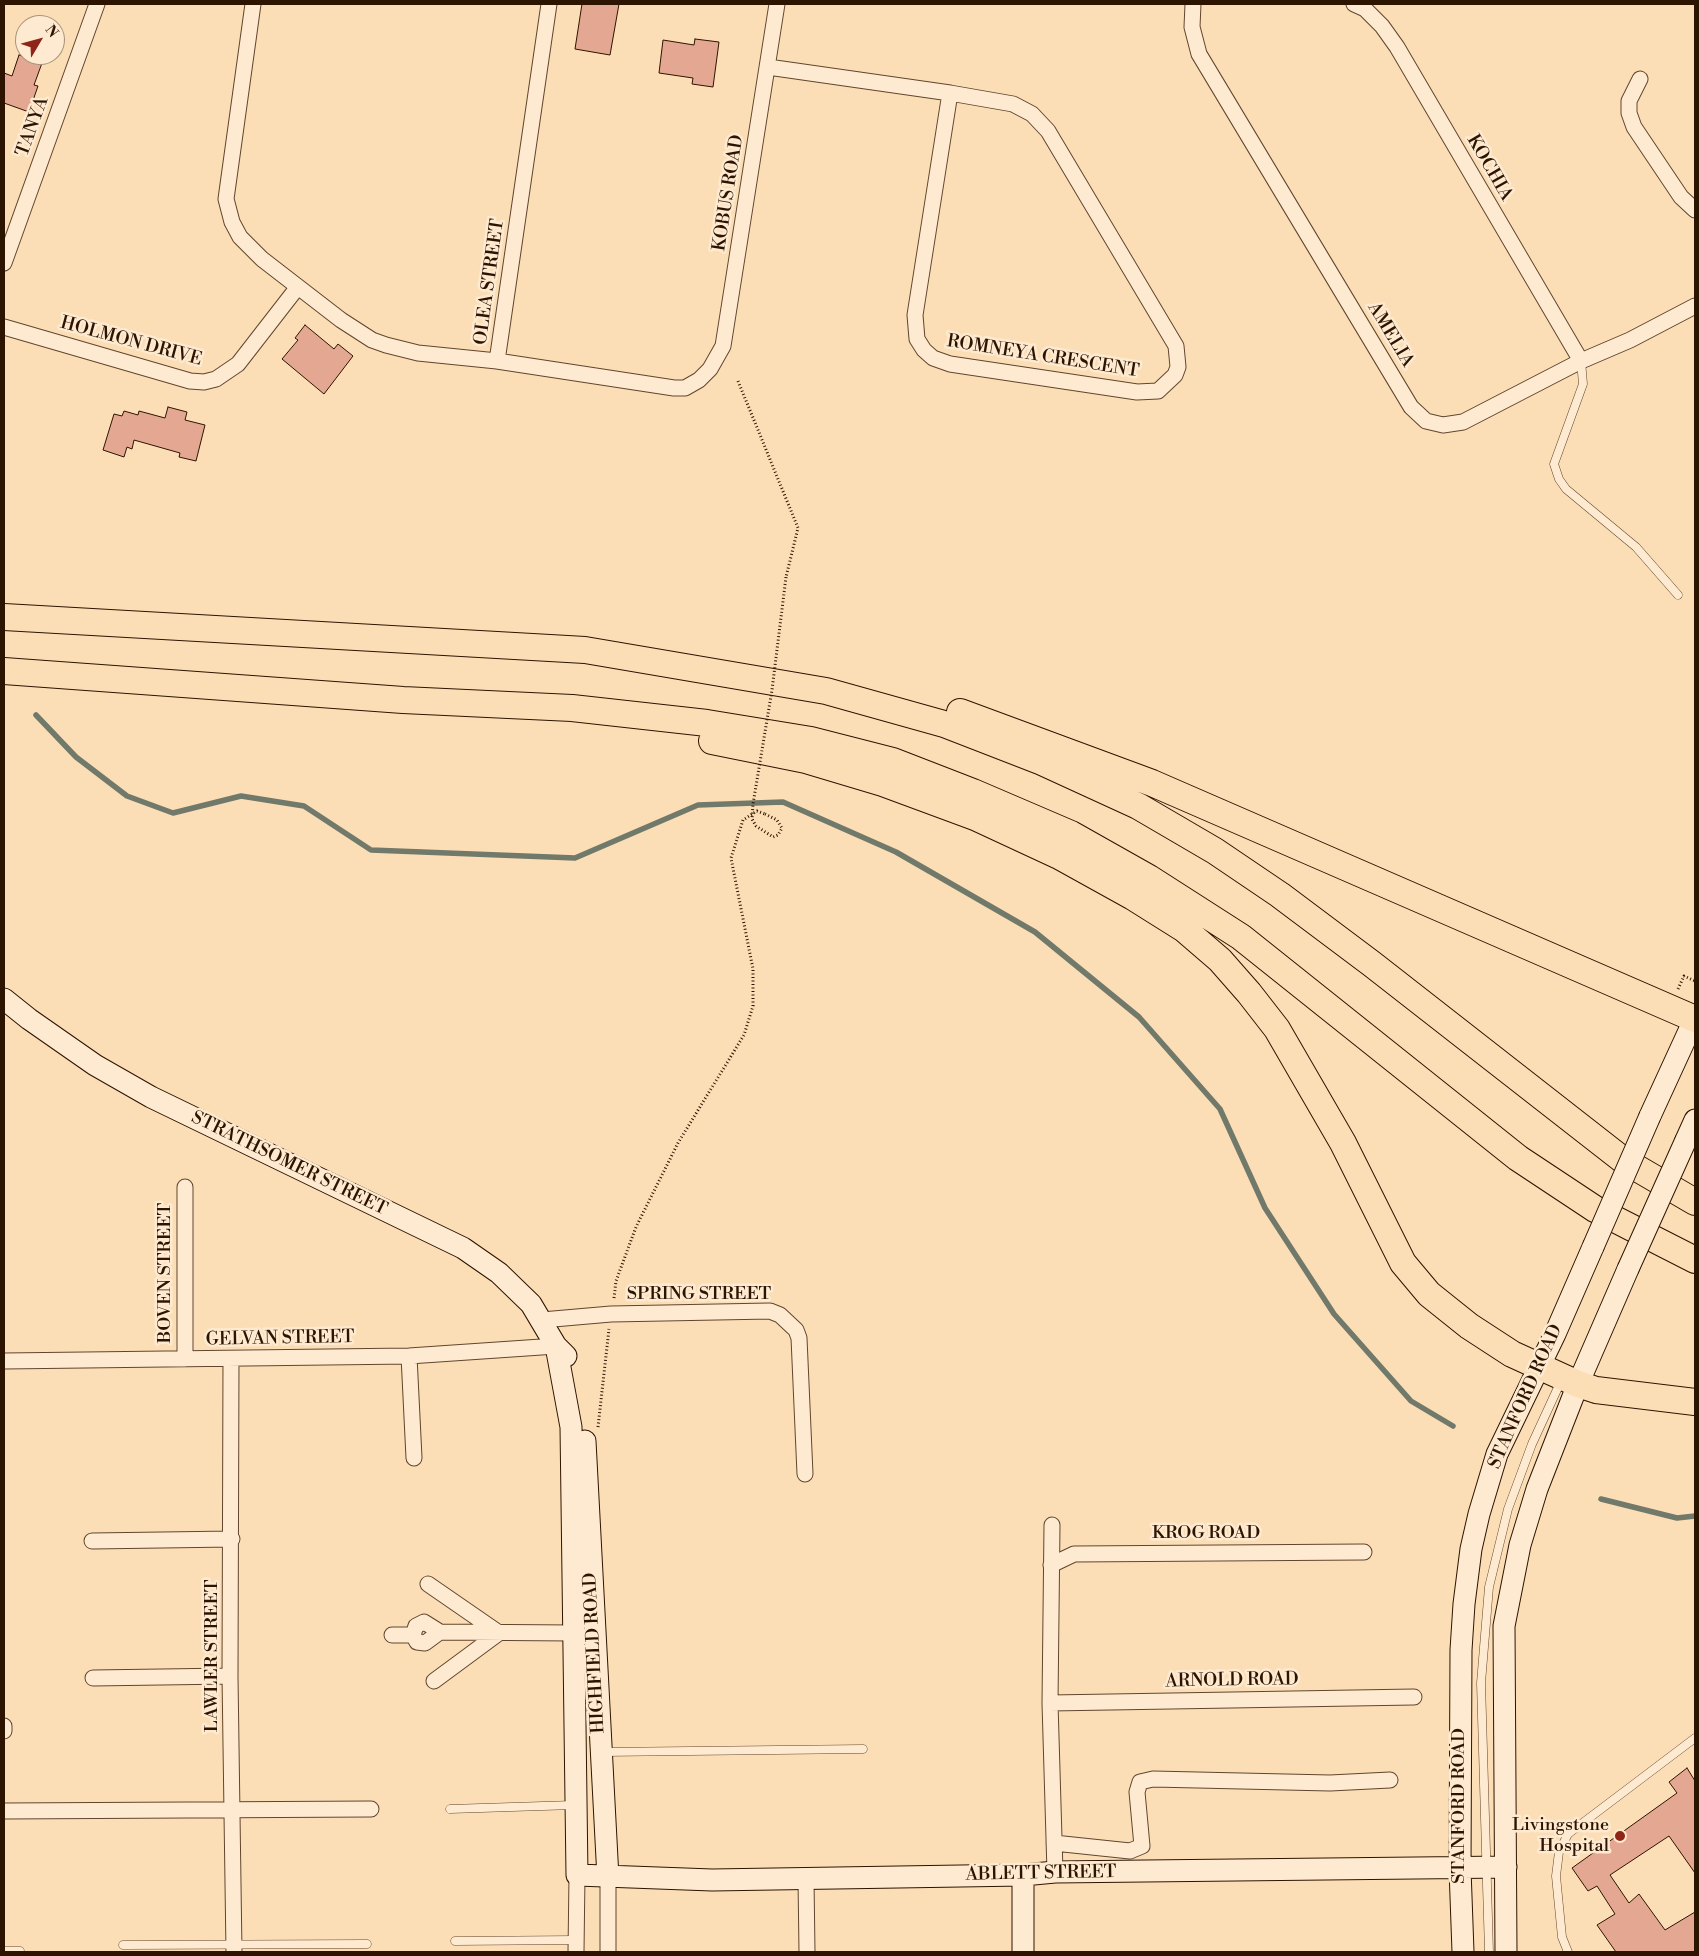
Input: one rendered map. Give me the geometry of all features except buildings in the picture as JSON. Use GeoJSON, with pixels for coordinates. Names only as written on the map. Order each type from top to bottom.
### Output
{"type":"FeatureCollection","features":[{"type":"Feature","properties":{"kind":"highway"},"geometry":{"type":"LineString","coordinates":[[4,617],[585,650],[731,664],[836,679],[953,709],[1152,783],[1695,1018]]}},
{"type":"Feature","properties":{"kind":"highway"},"geometry":{"type":"LineString","coordinates":[[585,650],[826,691],[898,711],[944,724],[1042,762],[1138,806],[1215,850],[1280,895],[1623,1160],[1695,1202]]}},
{"type":"Feature","properties":{"kind":"highway"},"geometry":{"type":"LineString","coordinates":[[4,671],[403,700],[572,708],[707,723],[811,740],[893,761],[973,792],[1062,830],[1149,878],[1241,937],[1518,1158],[1595,1209],[1695,1260]]}},
{"type":"Feature","properties":{"kind":"highway"},"geometry":{"type":"LineString","coordinates":[[403,700],[707,740],[806,760],[883,783],[974,817],[1059,856],[1133,897],[1184,929],[1220,960],[1271,1022],[1316,1095],[1403,1263],[1429,1294],[1469,1326],[1512,1354],[1570,1380],[1596,1390],[1695,1402]]}},
{"type":"Feature","properties":{"kind":"street","name":"TANYA"},"geometry":{"type":"LineString","coordinates":[[4,263],[97,4]]}},
{"type":"Feature","properties":{"kind":"street"},"geometry":{"type":"LineString","coordinates":[[253,4],[226,198],[232,222],[247,246],[297,288],[359,332],[386,346],[418,353],[497,361]]}},
{"type":"Feature","properties":{"kind":"street","name":"OLEA STREET"},"geometry":{"type":"LineString","coordinates":[[550,4],[497,361],[674,388],[685,388],[699,380]]}},
{"type":"Feature","properties":{"kind":"street","name":"KOBUS ROAD"},"geometry":{"type":"LineString","coordinates":[[699,380],[717,358],[725,338],[777,4]]}},
{"type":"Feature","properties":{"kind":"street","name":"AMELIA"},"geometry":{"type":"LineString","coordinates":[[1193,4],[1192,26],[1199,54],[1418,416],[1431,423],[1443,426],[1463,422],[1581,361],[1630,340],[1695,306]]}},
{"type":"Feature","properties":{"kind":"street","name":"KOCHIA"},"geometry":{"type":"LineString","coordinates":[[1354,4],[1371,14],[1397,46],[1581,361]]}},
{"type":"Feature","properties":{"kind":"street","name":"ROMNEYA CRESCENT"},"geometry":{"type":"LineString","coordinates":[[768,67],[950,94],[1023,108],[1042,122],[1176,346],[1178,367],[1175,375],[1158,390],[1148,393],[1137,392],[950,364],[934,358],[924,350],[917,339],[915,315],[950,94]]}},
{"type":"Feature","properties":{"kind":"street"},"geometry":{"type":"LineString","coordinates":[[1640,79],[1629,101],[1629,113],[1634,128],[1681,197],[1695,210]]}},
{"type":"Feature","properties":{"kind":"street","name":"HOLMON DRIVE"},"geometry":{"type":"LineString","coordinates":[[4,327],[190,381],[204,382],[216,379],[238,364],[297,288]]}},
{"type":"Feature","properties":{"kind":"street","name":"STRATHSOMER STREET"},"geometry":{"type":"LineString","coordinates":[[4,999],[29,1019],[95,1065],[151,1097],[463,1248],[499,1273],[531,1304],[560,1353]]}},
{"type":"Feature","properties":{"kind":"street","name":"STANFORD ROAD"},"geometry":{"type":"LineString","coordinates":[[1462,1952],[1460,1869],[1461,1650],[1464,1604],[1471,1549],[1481,1506],[1497,1454],[1593,1247],[1650,1116],[1689,1048],[1695,1018]]}},
{"type":"Feature","properties":{"kind":"street"},"geometry":{"type":"LineString","coordinates":[[1506,1952],[1496,1867],[1504,1626],[1520,1545],[1570,1380],[1628,1269],[1695,1120]]}},
{"type":"Feature","properties":{"kind":"street","name":"BOVEN STREET"},"geometry":{"type":"LineString","coordinates":[[185,1187],[185,1360]]}},
{"type":"Feature","properties":{"kind":"street","name":"SPRING STREET"},"geometry":{"type":"LineString","coordinates":[[542,1320],[612,1314],[770,1311],[780,1315],[789,1322],[800,1338],[805,1474]]}},
{"type":"Feature","properties":{"kind":"street","name":"GELVAN STREET"},"geometry":{"type":"LineString","coordinates":[[4,1361],[185,1360],[560,1353]]}},
{"type":"Feature","properties":{"kind":"street","name":"HIGHFIELD ROAD"},"geometry":{"type":"LineString","coordinates":[[560,1353],[571,1428],[577,1875],[576,1946]]}},
{"type":"Feature","properties":{"kind":"street","name":"HIGHFIELD ROAD"},"geometry":{"type":"LineString","coordinates":[[560,1353],[579,1397],[584,1425],[608,1878],[608,1952]]}},
{"type":"Feature","properties":{"kind":"street"},"geometry":{"type":"LineString","coordinates":[[409,1356],[414,1458]]}},
{"type":"Feature","properties":{"kind":"street","name":"LAWLER STREET"},"geometry":{"type":"LineString","coordinates":[[231,1359],[232,1539],[230,1676],[234,1949]]}},
{"type":"Feature","properties":{"kind":"street"},"geometry":{"type":"LineString","coordinates":[[1052,1525],[1050,1703],[1054,1872]]}},
{"type":"Feature","properties":{"kind":"street"},"geometry":{"type":"LineString","coordinates":[[92,1540],[232,1539]]}},
{"type":"Feature","properties":{"kind":"street","name":"KROG ROAD"},"geometry":{"type":"LineString","coordinates":[[1051,1565],[1074,1554],[1364,1552]]}},
{"type":"Feature","properties":{"kind":"street"},"geometry":{"type":"LineString","coordinates":[[428,1584],[499,1633]]}},
{"type":"Feature","properties":{"kind":"street"},"geometry":{"type":"LineString","coordinates":[[392,1635],[413,1635],[416,1626],[424,1622],[440,1632],[573,1633]]}},
{"type":"Feature","properties":{"kind":"street"},"geometry":{"type":"LineString","coordinates":[[434,1681],[499,1633]]}},
{"type":"Feature","properties":{"kind":"street"},"geometry":{"type":"LineString","coordinates":[[93,1678],[230,1676]]}},
{"type":"Feature","properties":{"kind":"street","name":"ARNOLD ROAD"},"geometry":{"type":"LineString","coordinates":[[1050,1703],[1414,1697]]}},
{"type":"Feature","properties":{"kind":"street"},"geometry":{"type":"LineString","coordinates":[[4,1726],[4,1731]]}},
{"type":"Feature","properties":{"kind":"street"},"geometry":{"type":"LineString","coordinates":[[1054,1843],[1130,1851],[1142,1846],[1137,1792],[1140,1782],[1153,1780],[1330,1783],[1390,1780]]}},
{"type":"Feature","properties":{"kind":"street"},"geometry":{"type":"LineString","coordinates":[[4,1811],[371,1809]]}},
{"type":"Feature","properties":{"kind":"street","name":"ABLETT STREET"},"geometry":{"type":"LineString","coordinates":[[577,1875],[608,1878],[806,1879],[1054,1872],[1460,1869],[1496,1867]]}},
{"type":"Feature","properties":{"kind":"street"},"geometry":{"type":"LineString","coordinates":[[1022,1874],[1023,1952]]}},
{"type":"Feature","properties":{"kind":"street"},"geometry":{"type":"LineString","coordinates":[[806,1879],[807,1952]]}},
{"type":"Feature","properties":{"kind":"lane"},"geometry":{"type":"LineString","coordinates":[[1581,361],[1583,384],[1554,464],[1559,479],[1566,490],[1636,547],[1678,594]]}},
{"type":"Feature","properties":{"kind":"lane"},"geometry":{"type":"LineString","coordinates":[[1568,1952],[1562,1937],[1556,1876],[1559,1852],[1568,1834],[1695,1738]]}},
{"type":"Feature","properties":{"kind":"lane"},"geometry":{"type":"LineString","coordinates":[[601,1752],[863,1749]]}},
{"type":"Feature","properties":{"kind":"lane"},"geometry":{"type":"LineString","coordinates":[[450,1809],[576,1805]]}},
{"type":"Feature","properties":{"kind":"lane"},"geometry":{"type":"LineString","coordinates":[[1489,1952],[1496,1867]]}},
{"type":"Feature","properties":{"kind":"lane"},"geometry":{"type":"LineString","coordinates":[[455,1941],[576,1946]]}},
{"type":"Feature","properties":{"kind":"lane"},"geometry":{"type":"LineString","coordinates":[[123,1946],[234,1949],[367,1944]]}},
{"type":"Feature","properties":{"kind":"lane"},"geometry":{"type":"LineString","coordinates":[[4,1951],[20,1951]]}},
{"type":"Feature","properties":{"kind":"path"},"geometry":{"type":"LineString","coordinates":[[598,1436],[605,1350],[616,1281],[636,1227],[678,1143],[744,1035],[753,1006],[753,969],[731,858],[743,820],[757,811],[777,820],[782,828],[778,835],[772,837],[756,826],[752,819],[753,804],[772,690],[786,577],[798,528],[738,381]]}},
{"type":"Feature","properties":{"kind":"waterway"},"geometry":{"type":"LineString","coordinates":[[36,715],[76,757],[127,796],[173,813],[241,796],[304,806],[371,850],[575,858],[698,805],[783,802],[896,852],[1035,932],[1139,1017],[1220,1109],[1265,1208],[1334,1314],[1411,1401],[1453,1426]]}},
{"type":"Feature","properties":{"kind":"waterway"},"geometry":{"type":"LineString","coordinates":[[1601,1499],[1677,1518],[1695,1516]]}},
{"type":"Feature","properties":{"kind":"place","name":"Livingstone Hospital"},"geometry":{"type":"Point","coordinates":[1620,1836]}}]}
